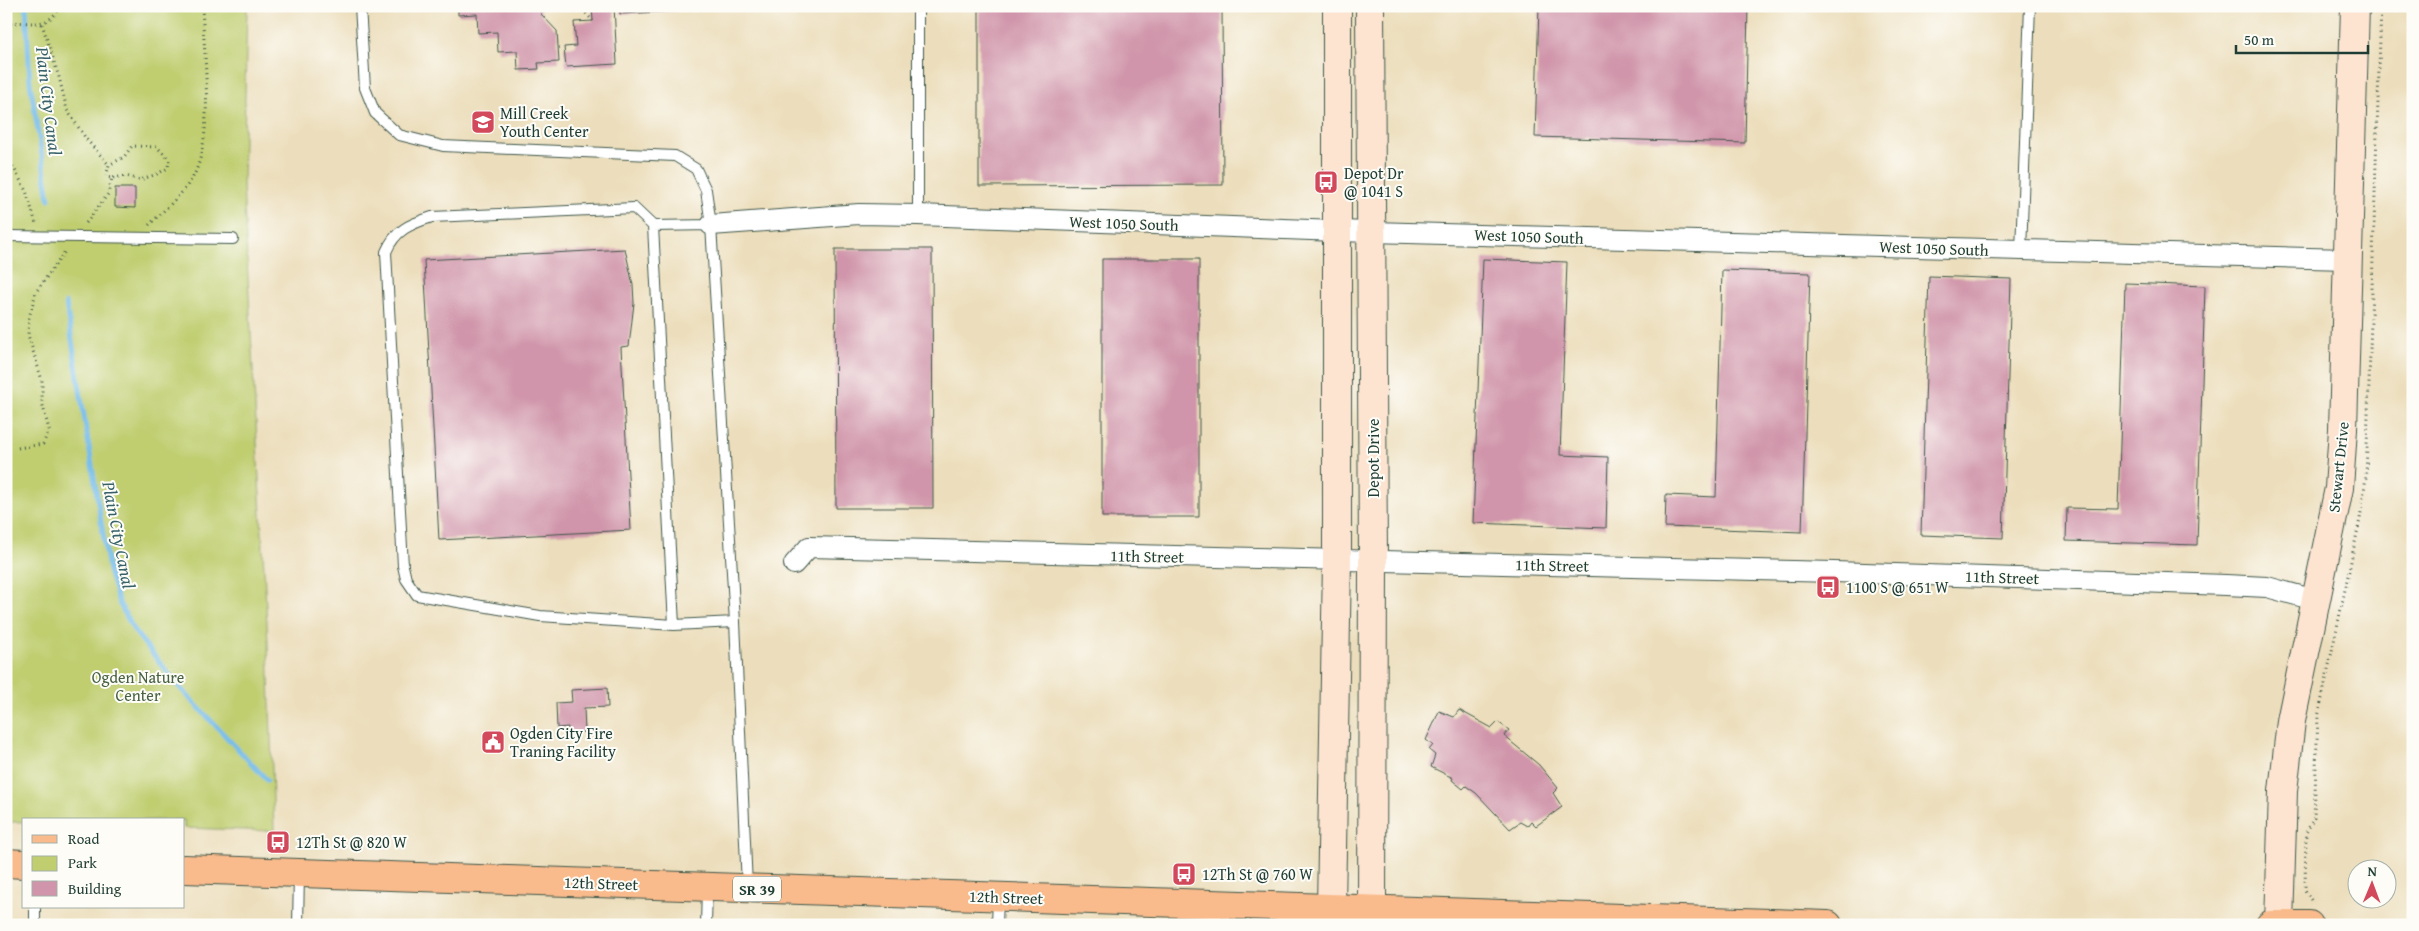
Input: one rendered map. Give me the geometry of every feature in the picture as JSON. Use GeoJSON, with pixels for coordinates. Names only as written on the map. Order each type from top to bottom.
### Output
{"type":"FeatureCollection","features":[{"type":"Feature","properties":{"kind":"main road"},"geometry":{"type":"LineString","coordinates":[[1337,6],[1337,561],[1350,913]]}},
{"type":"Feature","properties":{"kind":"main road","name":"Depot Drive"},"geometry":{"type":"LineString","coordinates":[[1350,913],[1373,561],[1370,6]]}},
{"type":"Feature","properties":{"kind":"main road","name":"Stewart Drive"},"geometry":{"type":"LineString","coordinates":[[2274,924],[2283,790],[2292,721],[2315,600],[2340,488],[2355,6]]}},
{"type":"Feature","properties":{"kind":"main road"},"geometry":{"type":"LineString","coordinates":[[6,863],[22,864]]}},
{"type":"Feature","properties":{"kind":"main road","name":"12th Street"},"geometry":{"type":"LineString","coordinates":[[185,869],[998,897],[1554,920],[1828,925]]}},
{"type":"Feature","properties":{"kind":"main road"},"geometry":{"type":"LineString","coordinates":[[2274,924],[2310,925]]}},
{"type":"Feature","properties":{"kind":"street","name":"West 1050 South"},"geometry":{"type":"LineString","coordinates":[[711,225],[859,214],[918,215],[1337,230],[2348,259]]}},
{"type":"Feature","properties":{"kind":"street","name":"11th Street"},"geometry":{"type":"LineString","coordinates":[[794,564],[809,547],[2226,585],[2267,587],[2315,600]]}},
{"type":"Feature","properties":{"kind":"lane"},"geometry":{"type":"LineString","coordinates":[[360,6],[365,88],[375,113],[400,135],[443,146],[675,156],[696,169],[706,190],[711,225],[735,622],[747,888]]}},
{"type":"Feature","properties":{"kind":"lane"},"geometry":{"type":"LineString","coordinates":[[918,6],[918,215]]}},
{"type":"Feature","properties":{"kind":"lane"},"geometry":{"type":"LineString","coordinates":[[2021,251],[2030,6]]}},
{"type":"Feature","properties":{"kind":"lane"},"geometry":{"type":"LineString","coordinates":[[674,625],[653,226],[634,208],[432,217],[408,225],[392,239],[386,252],[403,566],[406,580],[417,595],[540,616],[674,625],[735,622]]}},
{"type":"Feature","properties":{"kind":"lane"},"geometry":{"type":"LineString","coordinates":[[653,226],[711,225]]}},
{"type":"Feature","properties":{"kind":"lane"},"geometry":{"type":"LineString","coordinates":[[6,236],[233,239]]}},
{"type":"Feature","properties":{"kind":"lane"},"geometry":{"type":"LineString","coordinates":[[298,925],[299,873]]}},
{"type":"Feature","properties":{"kind":"lane"},"geometry":{"type":"LineString","coordinates":[[706,925],[707,887]]}},
{"type":"Feature","properties":{"kind":"lane"},"geometry":{"type":"LineString","coordinates":[[997,925],[998,897]]}},
{"type":"Feature","properties":{"kind":"lane"},"geometry":{"type":"LineString","coordinates":[[35,908],[35,925]]}},
{"type":"Feature","properties":{"kind":"path"},"geometry":{"type":"LineString","coordinates":[[6,25],[20,23],[42,24],[57,13],[61,6]]}},
{"type":"Feature","properties":{"kind":"path"},"geometry":{"type":"LineString","coordinates":[[136,238],[174,200],[194,175],[202,154],[206,101],[202,6]]}},
{"type":"Feature","properties":{"kind":"path"},"geometry":{"type":"LineString","coordinates":[[579,6],[593,21]]}},
{"type":"Feature","properties":{"kind":"path"},"geometry":{"type":"LineString","coordinates":[[42,24],[60,77],[67,110],[87,140],[109,165]]}},
{"type":"Feature","properties":{"kind":"path"},"geometry":{"type":"LineString","coordinates":[[132,146],[157,147],[164,151],[169,159],[168,168],[140,180],[126,176],[112,178],[106,177],[109,165],[124,157],[132,146]]}},
{"type":"Feature","properties":{"kind":"path"},"geometry":{"type":"LineString","coordinates":[[6,153],[26,192],[36,218],[35,236]]}},
{"type":"Feature","properties":{"kind":"path"},"geometry":{"type":"LineString","coordinates":[[18,448],[43,444],[49,430],[42,402],[42,380],[28,335],[29,318],[36,292],[108,194],[112,178]]}},
{"type":"Feature","properties":{"kind":"green space","name":"Ogden Nature Center"},"geometry":{"type":"Polygon","coordinates":[[[6,6],[247,6],[243,186],[268,643],[274,831],[185,828],[185,818],[22,818],[22,822],[6,822],[6,6]]]}},
{"type":"Feature","properties":{"kind":"building"},"geometry":{"type":"Polygon","coordinates":[[[458,6],[540,6],[541,14],[557,31],[559,62],[538,63],[539,69],[518,70],[517,51],[498,52],[497,32],[478,33],[477,14],[458,15],[458,6]]]}},
{"type":"Feature","properties":{"kind":"building"},"geometry":{"type":"Polygon","coordinates":[[[614,6],[617,64],[566,67],[564,47],[576,46],[574,22],[593,21],[592,7],[614,6]]]}},
{"type":"Feature","properties":{"kind":"building"},"geometry":{"type":"Polygon","coordinates":[[[620,6],[679,6],[679,11],[620,14],[620,6]]]}},
{"type":"Feature","properties":{"kind":"building"},"geometry":{"type":"Polygon","coordinates":[[[979,6],[1222,6],[1223,185],[979,186],[979,6]]]}},
{"type":"Feature","properties":{"kind":"building"},"geometry":{"type":"Polygon","coordinates":[[[1539,6],[1748,6],[1745,143],[1535,137],[1539,6]]]}},
{"type":"Feature","properties":{"kind":"building"},"geometry":{"type":"Polygon","coordinates":[[[115,188],[135,188],[135,208],[115,207],[115,188]]]}},
{"type":"Feature","properties":{"kind":"building"},"geometry":{"type":"Polygon","coordinates":[[[625,249],[633,285],[634,303],[629,346],[621,347],[631,530],[439,540],[424,260],[625,249]]]}},
{"type":"Feature","properties":{"kind":"building"},"geometry":{"type":"Polygon","coordinates":[[[835,249],[932,249],[933,508],[836,508],[835,249]]]}},
{"type":"Feature","properties":{"kind":"building"},"geometry":{"type":"Polygon","coordinates":[[[1102,259],[1199,259],[1199,517],[1102,517],[1102,259]]]}},
{"type":"Feature","properties":{"kind":"building"},"geometry":{"type":"Polygon","coordinates":[[[1483,259],[1567,262],[1560,455],[1608,457],[1606,528],[1473,523],[1483,259]]]}},
{"type":"Feature","properties":{"kind":"building"},"geometry":{"type":"Polygon","coordinates":[[[1722,270],[1810,273],[1802,532],[1665,527],[1666,495],[1716,497],[1722,270]]]}},
{"type":"Feature","properties":{"kind":"building"},"geometry":{"type":"Polygon","coordinates":[[[1929,276],[2011,279],[2003,538],[1921,535],[1929,276]]]}},
{"type":"Feature","properties":{"kind":"building"},"geometry":{"type":"Polygon","coordinates":[[[2125,283],[2205,286],[2197,545],[2066,541],[2067,508],[2118,509],[2125,283]]]}},
{"type":"Feature","properties":{"kind":"building"},"geometry":{"type":"Polygon","coordinates":[[[607,688],[608,707],[584,708],[585,732],[568,733],[568,727],[557,728],[556,703],[572,702],[571,690],[607,688]]]}},
{"type":"Feature","properties":{"kind":"building"},"geometry":{"type":"Polygon","coordinates":[[[1459,710],[1492,728],[1498,722],[1509,730],[1504,736],[1539,765],[1558,788],[1553,793],[1562,807],[1536,826],[1531,821],[1527,826],[1520,822],[1510,829],[1476,793],[1466,786],[1463,789],[1452,780],[1453,778],[1431,767],[1435,755],[1429,750],[1433,745],[1426,740],[1439,711],[1454,717],[1459,710]]]}},
{"type":"Feature","properties":{"kind":"waterway","name":"Plain City Canal"},"geometry":{"type":"LineString","coordinates":[[26,6],[30,82],[49,199]]}},
{"type":"Feature","properties":{"kind":"waterway","name":"Plain City Canal"},"geometry":{"type":"LineString","coordinates":[[66,303],[109,571],[119,603],[135,632],[181,689],[267,780]]}},
{"type":"Feature","properties":{"kind":"railway"},"geometry":{"type":"LineString","coordinates":[[2411,925],[2413,873]]}},
{"type":"Feature","properties":{"kind":"place","name":"Mill Creek Youth Center"},"geometry":{"type":"Point","coordinates":[483,122]}},
{"type":"Feature","properties":{"kind":"place","name":"Depot Dr @ 1041 S"},"geometry":{"type":"Point","coordinates":[1326,182]}},
{"type":"Feature","properties":{"kind":"place","name":"1100 S @ 651 W"},"geometry":{"type":"Point","coordinates":[1828,587]}},
{"type":"Feature","properties":{"kind":"place","name":"Ogden City Fire Traning Facility"},"geometry":{"type":"Point","coordinates":[493,742]}},
{"type":"Feature","properties":{"kind":"place","name":"12Th St @ 820 W"},"geometry":{"type":"Point","coordinates":[278,842]}},
{"type":"Feature","properties":{"kind":"place","name":"12Th St @ 760 W"},"geometry":{"type":"Point","coordinates":[1184,874]}}]}
